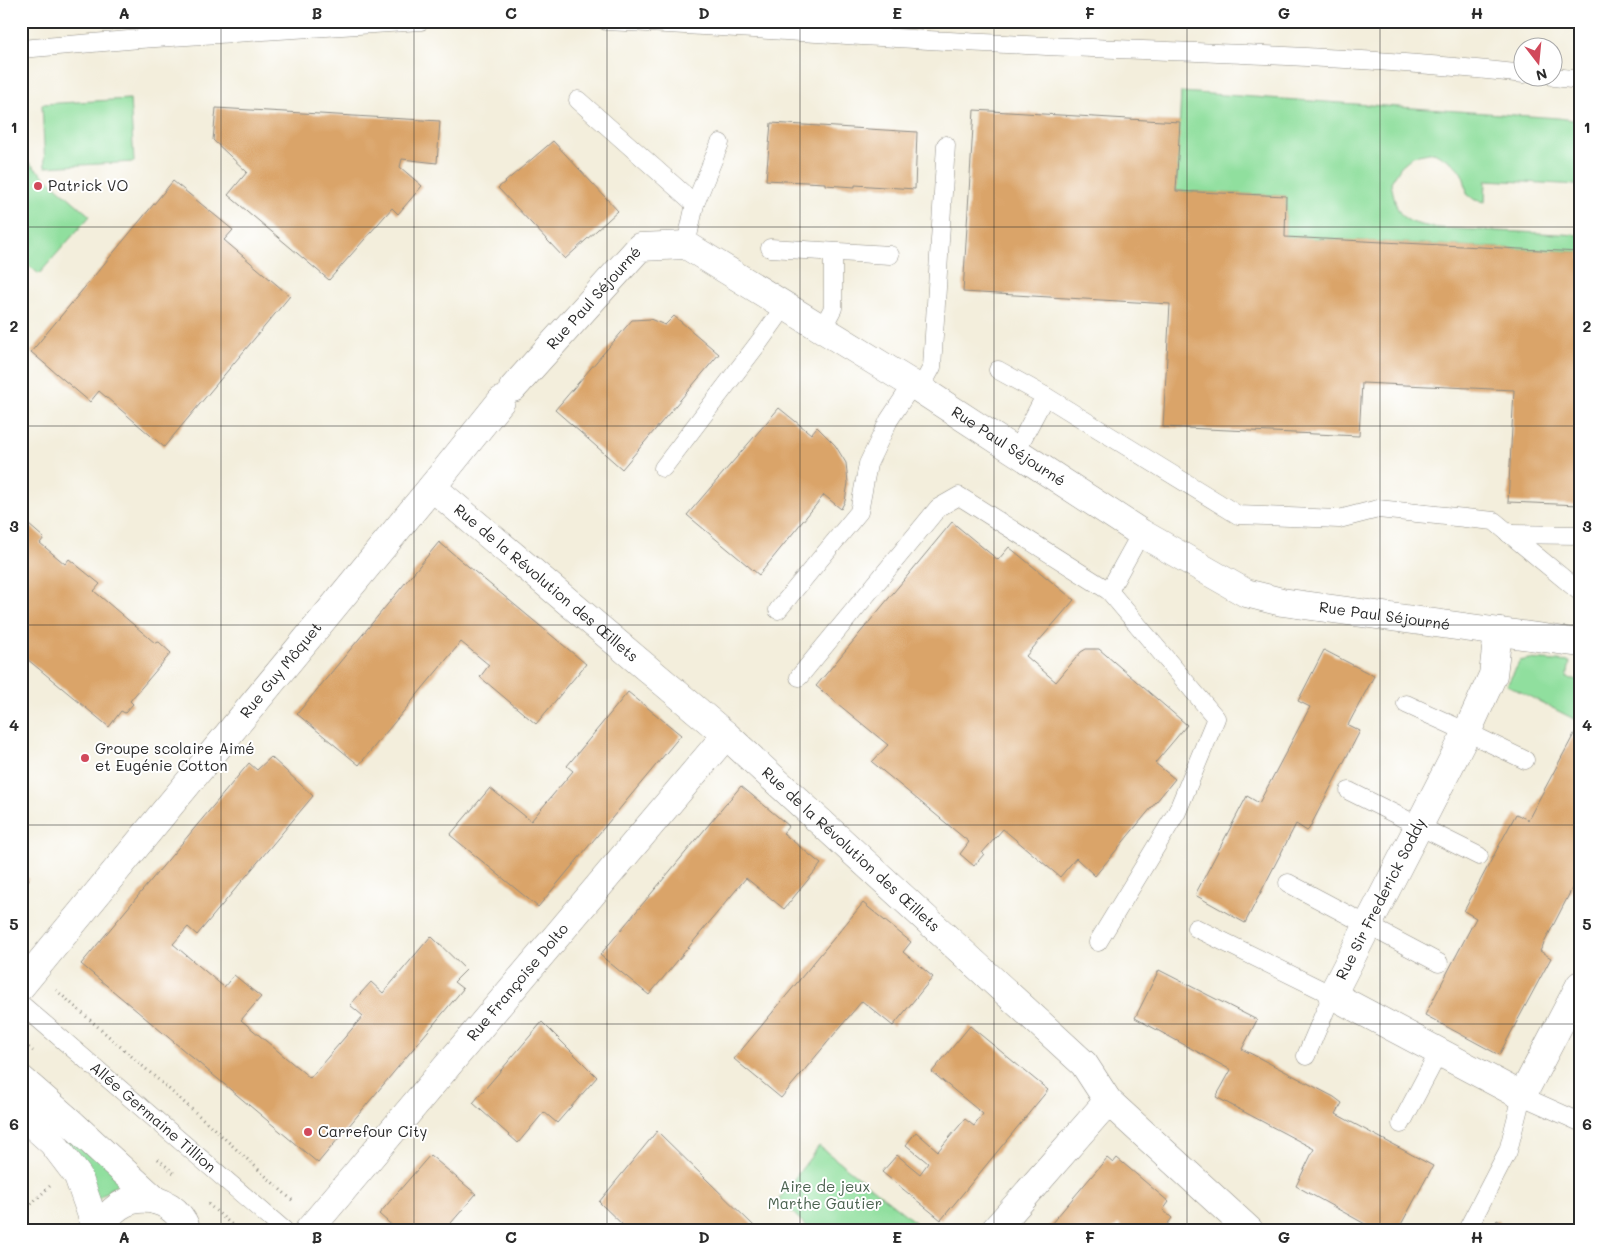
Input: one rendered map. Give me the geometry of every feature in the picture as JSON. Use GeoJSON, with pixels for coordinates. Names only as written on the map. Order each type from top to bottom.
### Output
{"type":"FeatureCollection","features":[{"type":"Feature","properties":{"kind":"street","name":"Rue Paul Séjourné"},"geometry":{"type":"LineString","coordinates":[[507,395],[640,247],[686,245],[916,387],[1141,533],[1246,593],[1282,602],[1580,643]]}},
{"type":"Feature","properties":{"kind":"street","name":"Rue Guy Môquet"},"geometry":{"type":"LineString","coordinates":[[28,978],[507,395]]}},
{"type":"Feature","properties":{"kind":"street","name":"Rue de la Révolution des Œillets"},"geometry":{"type":"LineString","coordinates":[[432,487],[726,735],[1084,1064],[1108,1100],[1249,1230]]}},
{"type":"Feature","properties":{"kind":"street","name":"Rue Sir Frederick Soddy"},"geometry":{"type":"LineString","coordinates":[[1498,632],[1493,676],[1467,732],[1332,995],[1522,1096]]}},
{"type":"Feature","properties":{"kind":"street","name":"Rue Françoise Dolto"},"geometry":{"type":"LineString","coordinates":[[316,1227],[726,735]]}},
{"type":"Feature","properties":{"kind":"street"},"geometry":{"type":"LineString","coordinates":[[1522,1096],[1580,985]]}},
{"type":"Feature","properties":{"kind":"street"},"geometry":{"type":"LineString","coordinates":[[21,1079],[155,1200]]}},
{"type":"Feature","properties":{"kind":"street"},"geometry":{"type":"LineString","coordinates":[[995,1230],[1108,1100]]}},
{"type":"Feature","properties":{"kind":"street"},"geometry":{"type":"LineString","coordinates":[[21,1114],[52,1142],[78,1176],[97,1230]]}},
{"type":"Feature","properties":{"kind":"street"},"geometry":{"type":"LineString","coordinates":[[101,1230],[104,1222],[113,1210],[140,1198],[167,1204],[177,1212],[187,1230]]}},
{"type":"Feature","properties":{"kind":"lane"},"geometry":{"type":"LineString","coordinates":[[21,49],[140,39],[421,21]]}},
{"type":"Feature","properties":{"kind":"lane"},"geometry":{"type":"LineString","coordinates":[[606,21],[904,40],[1336,59],[1514,73]]}},
{"type":"Feature","properties":{"kind":"lane"},"geometry":{"type":"LineString","coordinates":[[1564,78],[1580,80]]}},
{"type":"Feature","properties":{"kind":"lane"},"geometry":{"type":"LineString","coordinates":[[578,100],[695,204]]}},
{"type":"Feature","properties":{"kind":"lane"},"geometry":{"type":"LineString","coordinates":[[686,245],[695,204],[720,143]]}},
{"type":"Feature","properties":{"kind":"lane"},"geometry":{"type":"LineString","coordinates":[[778,610],[858,512],[868,464],[889,420],[932,367],[946,144]]}},
{"type":"Feature","properties":{"kind":"lane"},"geometry":{"type":"LineString","coordinates":[[770,248],[890,255]]}},
{"type":"Feature","properties":{"kind":"lane"},"geometry":{"type":"LineString","coordinates":[[822,329],[833,308],[833,252]]}},
{"type":"Feature","properties":{"kind":"lane"},"geometry":{"type":"LineString","coordinates":[[663,468],[760,342],[785,306]]}},
{"type":"Feature","properties":{"kind":"lane"},"geometry":{"type":"LineString","coordinates":[[998,370],[1045,396],[1238,515],[1339,520],[1378,509],[1494,521],[1580,592]]}},
{"type":"Feature","properties":{"kind":"lane"},"geometry":{"type":"LineString","coordinates":[[1016,451],[1045,396]]}},
{"type":"Feature","properties":{"kind":"lane"},"geometry":{"type":"LineString","coordinates":[[799,676],[938,508],[959,496],[1109,591],[1216,718],[1177,812],[1098,942]]}},
{"type":"Feature","properties":{"kind":"lane"},"geometry":{"type":"LineString","coordinates":[[1109,591],[1141,533]]}},
{"type":"Feature","properties":{"kind":"lane"},"geometry":{"type":"LineString","coordinates":[[1509,534],[1580,535]]}},
{"type":"Feature","properties":{"kind":"lane"},"geometry":{"type":"LineString","coordinates":[[1406,704],[1524,760]]}},
{"type":"Feature","properties":{"kind":"lane"},"geometry":{"type":"LineString","coordinates":[[1349,791],[1479,856]]}},
{"type":"Feature","properties":{"kind":"lane"},"geometry":{"type":"LineString","coordinates":[[1288,883],[1439,962]]}},
{"type":"Feature","properties":{"kind":"lane"},"geometry":{"type":"LineString","coordinates":[[1196,928],[1332,995],[1306,1056]]}},
{"type":"Feature","properties":{"kind":"lane","name":"Allée Germaine Tillion"},"geometry":{"type":"LineString","coordinates":[[21,1004],[281,1227]]}},
{"type":"Feature","properties":{"kind":"lane"},"geometry":{"type":"LineString","coordinates":[[1400,1124],[1438,1052]]}},
{"type":"Feature","properties":{"kind":"lane"},"geometry":{"type":"LineString","coordinates":[[1467,1230],[1508,1151],[1522,1096],[1580,1122]]}},
{"type":"Feature","properties":{"kind":"path"},"geometry":{"type":"LineString","coordinates":[[28,978],[212,1127],[299,1207],[281,1227]]}},
{"type":"Feature","properties":{"kind":"path"},"geometry":{"type":"LineString","coordinates":[[24,1211],[56,1180]]}},
{"type":"Feature","properties":{"kind":"green space"},"geometry":{"type":"Polygon","coordinates":[[[1181,92],[1580,121],[1580,185],[1486,180],[1485,202],[1475,200],[1467,194],[1464,178],[1457,167],[1434,152],[1413,156],[1401,166],[1391,182],[1399,211],[1408,220],[1415,223],[1437,228],[1580,235],[1580,252],[1285,237],[1286,196],[1176,191],[1181,92]]]}},
{"type":"Feature","properties":{"kind":"green space"},"geometry":{"type":"Polygon","coordinates":[[[130,99],[134,162],[45,167],[42,104],[130,99]]]}},
{"type":"Feature","properties":{"kind":"green space","name":"Patrick VO"},"geometry":{"type":"Polygon","coordinates":[[[21,156],[90,216],[39,274],[21,259],[21,156]]]}},
{"type":"Feature","properties":{"kind":"green space"},"geometry":{"type":"Polygon","coordinates":[[[1529,659],[1570,662],[1567,678],[1580,680],[1580,722],[1507,685],[1520,661],[1529,659]]]}},
{"type":"Feature","properties":{"kind":"green space"},"geometry":{"type":"Polygon","coordinates":[[[71,1132],[127,1180],[110,1189],[96,1200],[63,1141],[71,1132]]]}},
{"type":"Feature","properties":{"kind":"green space","name":"Aire de jeux Marthe Gautier"},"geometry":{"type":"Polygon","coordinates":[[[819,1146],[925,1230],[810,1230],[779,1199],[819,1146]]]}},
{"type":"Feature","properties":{"kind":"building"},"geometry":{"type":"Polygon","coordinates":[[[216,108],[440,121],[437,163],[402,159],[400,167],[422,186],[398,214],[392,208],[329,280],[228,195],[247,172],[213,140],[216,108]]]}},
{"type":"Feature","properties":{"kind":"building"},"geometry":{"type":"Polygon","coordinates":[[[974,110],[1180,122],[1176,191],[1286,196],[1285,237],[1580,252],[1580,505],[1508,502],[1514,390],[1362,383],[1359,436],[1163,427],[1170,304],[963,292],[974,110]]]}},
{"type":"Feature","properties":{"kind":"building"},"geometry":{"type":"Polygon","coordinates":[[[771,123],[917,132],[915,189],[855,185],[855,187],[825,185],[825,183],[766,180],[771,123]]]}},
{"type":"Feature","properties":{"kind":"building"},"geometry":{"type":"Polygon","coordinates":[[[553,141],[618,211],[565,259],[498,188],[553,141]]]}},
{"type":"Feature","properties":{"kind":"building"},"geometry":{"type":"Polygon","coordinates":[[[173,181],[233,230],[224,240],[290,296],[164,447],[99,391],[90,402],[31,352],[173,181]]]}},
{"type":"Feature","properties":{"kind":"building"},"geometry":{"type":"Polygon","coordinates":[[[674,316],[719,354],[622,469],[555,410],[632,320],[650,319],[665,325],[674,316]]]}},
{"type":"Feature","properties":{"kind":"building"},"geometry":{"type":"Polygon","coordinates":[[[779,408],[811,434],[817,427],[835,445],[846,463],[848,483],[845,501],[841,509],[824,495],[759,575],[687,515],[779,408]]]}},
{"type":"Feature","properties":{"kind":"building"},"geometry":{"type":"Polygon","coordinates":[[[21,518],[44,538],[40,543],[65,564],[69,559],[100,584],[94,591],[155,643],[159,642],[171,653],[130,701],[133,704],[125,713],[121,711],[109,727],[21,654],[21,643],[25,639],[21,636],[21,518]]]}},
{"type":"Feature","properties":{"kind":"building"},"geometry":{"type":"Polygon","coordinates":[[[952,522],[998,560],[1009,547],[1074,600],[1026,656],[1056,682],[1081,652],[1086,649],[1099,649],[1187,725],[1155,763],[1175,779],[1095,876],[1076,858],[1060,877],[1003,829],[982,853],[984,854],[974,866],[960,854],[969,842],[872,762],[888,745],[816,686],[952,522]]]}},
{"type":"Feature","properties":{"kind":"building"},"geometry":{"type":"Polygon","coordinates":[[[439,542],[586,664],[536,724],[480,677],[489,665],[461,642],[359,765],[297,714],[439,542]]]}},
{"type":"Feature","properties":{"kind":"building"},"geometry":{"type":"Polygon","coordinates":[[[1324,650],[1374,676],[1348,725],[1360,731],[1309,829],[1307,831],[1296,824],[1245,923],[1195,895],[1247,796],[1259,803],[1310,707],[1298,701],[1324,650]]]}},
{"type":"Feature","properties":{"kind":"building"},"geometry":{"type":"Polygon","coordinates":[[[628,692],[681,735],[538,907],[450,835],[490,788],[531,821],[573,771],[567,766],[628,692]]]}},
{"type":"Feature","properties":{"kind":"building"},"geometry":{"type":"Polygon","coordinates":[[[1580,723],[1580,873],[1540,951],[1551,958],[1499,1055],[1425,1015],[1476,918],[1464,911],[1516,814],[1528,820],[1580,723]]]}},
{"type":"Feature","properties":{"kind":"building"},"geometry":{"type":"Polygon","coordinates":[[[271,757],[313,796],[197,935],[188,927],[173,944],[224,987],[234,975],[261,997],[241,1020],[310,1078],[363,1016],[350,1005],[371,982],[383,993],[431,936],[466,970],[454,982],[463,989],[318,1163],[81,964],[249,763],[257,770],[271,757]]]}},
{"type":"Feature","properties":{"kind":"building"},"geometry":{"type":"Polygon","coordinates":[[[741,786],[789,826],[783,833],[821,864],[784,909],[746,878],[649,995],[600,955],[741,786]]]}},
{"type":"Feature","properties":{"kind":"building"},"geometry":{"type":"Polygon","coordinates":[[[21,873],[29,879],[23,887],[21,886],[21,873]]]}},
{"type":"Feature","properties":{"kind":"building"},"geometry":{"type":"Polygon","coordinates":[[[863,903],[911,942],[903,952],[933,977],[893,1026],[862,1001],[781,1098],[734,1059],[863,903]]]}},
{"type":"Feature","properties":{"kind":"building"},"geometry":{"type":"Polygon","coordinates":[[[1159,970],[1257,1020],[1242,1049],[1334,1097],[1342,1103],[1336,1114],[1433,1166],[1398,1230],[1376,1230],[1296,1186],[1314,1149],[1216,1097],[1231,1070],[1135,1018],[1159,970]]]}},
{"type":"Feature","properties":{"kind":"building"},"geometry":{"type":"Polygon","coordinates":[[[542,1022],[597,1077],[557,1123],[544,1112],[518,1143],[473,1103],[542,1022]]]}},
{"type":"Feature","properties":{"kind":"building"},"geometry":{"type":"Polygon","coordinates":[[[970,1026],[1048,1090],[941,1220],[882,1172],[897,1155],[920,1174],[928,1163],[906,1145],[916,1132],[938,1151],[965,1119],[974,1126],[983,1114],[932,1072],[970,1026]]]}},
{"type":"Feature","properties":{"kind":"building"},"geometry":{"type":"Polygon","coordinates":[[[657,1131],[756,1228],[755,1230],[628,1230],[599,1202],[657,1131]]]}},
{"type":"Feature","properties":{"kind":"building"},"geometry":{"type":"Polygon","coordinates":[[[430,1155],[476,1194],[445,1230],[397,1230],[379,1214],[430,1155]]]}},
{"type":"Feature","properties":{"kind":"building"},"geometry":{"type":"Polygon","coordinates":[[[1107,1158],[1113,1163],[1117,1158],[1169,1202],[1163,1210],[1172,1218],[1163,1230],[1125,1230],[1118,1224],[1113,1230],[1046,1230],[1107,1158]]]}},
{"type":"Feature","properties":{"kind":"building"},"geometry":{"type":"Polygon","coordinates":[[[1580,1217],[1580,1230],[1573,1230],[1580,1217]]]}},
{"type":"Feature","properties":{"kind":"building"},"geometry":{"type":"Polygon","coordinates":[[[1497,1220],[1515,1230],[1491,1230],[1497,1220]]]}},
{"type":"Feature","properties":{"kind":"place","name":"Patrick VO"},"geometry":{"type":"Point","coordinates":[38,186]}},
{"type":"Feature","properties":{"kind":"place","name":"Groupe scolaire Aimé et Eugénie Cotton"},"geometry":{"type":"Point","coordinates":[85,758]}},
{"type":"Feature","properties":{"kind":"place","name":"Carrefour City"},"geometry":{"type":"Point","coordinates":[308,1132]}}]}
